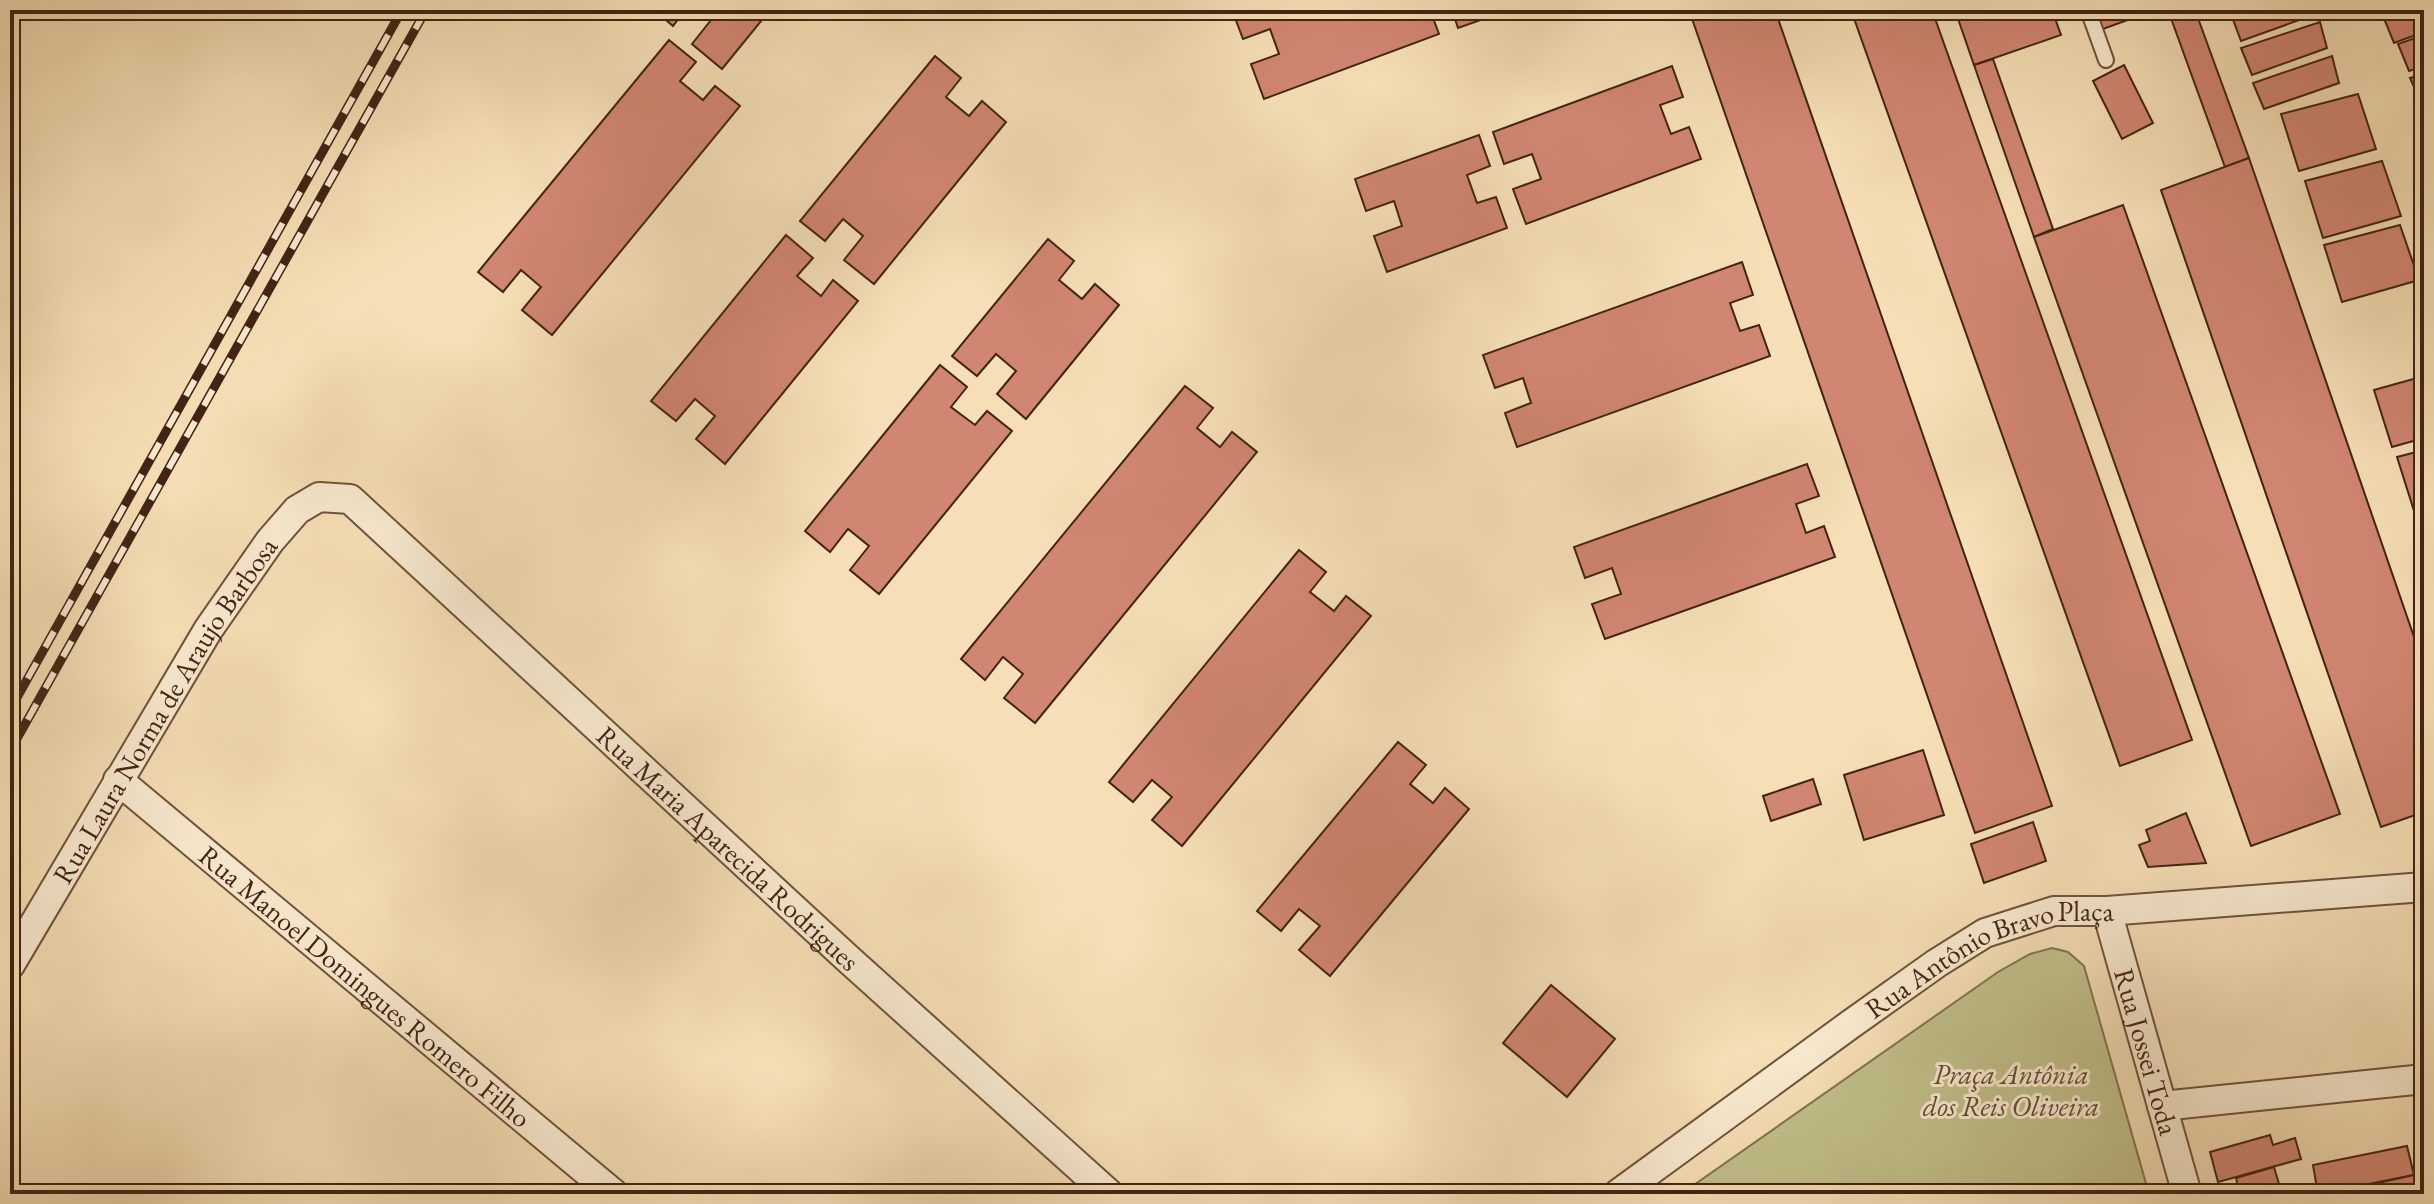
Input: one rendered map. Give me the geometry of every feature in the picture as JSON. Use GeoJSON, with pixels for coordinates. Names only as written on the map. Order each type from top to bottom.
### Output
{"type":"FeatureCollection","features":[{"type":"Feature","properties":{"kind":"street","name":"Rua Laura Norma de Araujo Barbosa"},"geometry":{"type":"LineString","coordinates":[[10,965],[208,630],[270,541],[297,510],[319,497],[350,499]]}},
{"type":"Feature","properties":{"kind":"street","name":"Rua Maria Aparecida Rodrigues"},"geometry":{"type":"LineString","coordinates":[[350,499],[846,957],[1109,1194]]}},
{"type":"Feature","properties":{"kind":"street","name":"Rua Manoel Domingues Romero Filho"},"geometry":{"type":"LineString","coordinates":[[118,780],[614,1194]]}},
{"type":"Feature","properties":{"kind":"street","name":"Rua Antônio Bravo Plaça"},"geometry":{"type":"LineString","coordinates":[[1618,1194],[1937,963],[1985,933],[2054,911],[2107,911],[2424,887]]}},
{"type":"Feature","properties":{"kind":"street","name":"Rua Jossei Toda"},"geometry":{"type":"LineString","coordinates":[[2107,911],[2187,1194]]}},
{"type":"Feature","properties":{"kind":"street"},"geometry":{"type":"LineString","coordinates":[[2162,1106],[2424,1079]]}},
{"type":"Feature","properties":{"kind":"lane"},"geometry":{"type":"LineString","coordinates":[[2088,10],[2106,60]]}},
{"type":"Feature","properties":{"kind":"green space","name":"Praça Antônia dos Reis Oliveira"},"geometry":{"type":"Polygon","coordinates":[[[2052,948],[2068,952],[2084,966],[2149,1194],[1681,1194],[1998,972],[2030,954],[2052,948]]]}},
{"type":"Feature","properties":{"kind":"building"},"geometry":{"type":"Polygon","coordinates":[[[654,10],[685,10],[673,26],[654,10]]]}},
{"type":"Feature","properties":{"kind":"building"},"geometry":{"type":"Polygon","coordinates":[[[699,10],[770,10],[722,69],[692,44],[711,20],[699,10]]]}},
{"type":"Feature","properties":{"kind":"building"},"geometry":{"type":"Polygon","coordinates":[[[1232,10],[1430,10],[1439,34],[1264,99],[1251,64],[1279,54],[1270,29],[1243,39],[1232,10]]]}},
{"type":"Feature","properties":{"kind":"building"},"geometry":{"type":"Polygon","coordinates":[[[1452,10],[1509,10],[1458,28],[1452,10]]]}},
{"type":"Feature","properties":{"kind":"building"},"geometry":{"type":"Polygon","coordinates":[[[1689,10],[1775,10],[2052,806],[1975,833],[1689,10]]]}},
{"type":"Feature","properties":{"kind":"building"},"geometry":{"type":"Polygon","coordinates":[[[1851,10],[1932,10],[2192,740],[2120,766],[1851,10]]]}},
{"type":"Feature","properties":{"kind":"building"},"geometry":{"type":"Polygon","coordinates":[[[1955,10],[2052,10],[2061,35],[1974,65],[1955,10]]]}},
{"type":"Feature","properties":{"kind":"building"},"geometry":{"type":"Polygon","coordinates":[[[2096,10],[2155,10],[2103,29],[2096,10]]]}},
{"type":"Feature","properties":{"kind":"building"},"geometry":{"type":"Polygon","coordinates":[[[2168,10],[2195,10],[2249,158],[2225,167],[2168,10]]]}},
{"type":"Feature","properties":{"kind":"building"},"geometry":{"type":"Polygon","coordinates":[[[2243,10],[2315,10],[2316,14],[2241,41],[2231,14],[2243,10]]]}},
{"type":"Feature","properties":{"kind":"building"},"geometry":{"type":"Polygon","coordinates":[[[2399,10],[2424,10],[2424,32],[2394,43],[2383,16],[2399,10]]]}},
{"type":"Feature","properties":{"kind":"building"},"geometry":{"type":"Polygon","coordinates":[[[2320,22],[2327,48],[2252,75],[2241,48],[2320,22]]]}},
{"type":"Feature","properties":{"kind":"building"},"geometry":{"type":"Polygon","coordinates":[[[2424,35],[2424,66],[2409,71],[2398,44],[2424,35]]]}},
{"type":"Feature","properties":{"kind":"building"},"geometry":{"type":"Polygon","coordinates":[[[669,40],[696,62],[680,81],[703,100],[715,86],[740,106],[552,335],[522,310],[541,287],[521,270],[503,292],[478,272],[669,40]]]}},
{"type":"Feature","properties":{"kind":"building"},"geometry":{"type":"Polygon","coordinates":[[[935,56],[961,78],[946,97],[969,116],[982,101],[1006,122],[874,284],[844,260],[863,236],[843,219],[825,241],[800,221],[935,56]]]}},
{"type":"Feature","properties":{"kind":"building"},"geometry":{"type":"Polygon","coordinates":[[[2332,56],[2339,83],[2264,109],[2253,83],[2332,56]]]}},
{"type":"Feature","properties":{"kind":"building"},"geometry":{"type":"Polygon","coordinates":[[[1993,59],[2053,229],[2034,237],[1974,65],[1993,59]]]}},
{"type":"Feature","properties":{"kind":"building"},"geometry":{"type":"Polygon","coordinates":[[[2124,65],[2153,123],[2122,139],[2093,81],[2124,65]]]}},
{"type":"Feature","properties":{"kind":"building"},"geometry":{"type":"Polygon","coordinates":[[[1672,66],[1683,97],[1660,105],[1671,134],[1689,127],[1701,159],[1526,224],[1513,189],[1541,179],[1532,154],[1504,164],[1493,132],[1672,66]]]}},
{"type":"Feature","properties":{"kind":"building"},"geometry":{"type":"Polygon","coordinates":[[[2424,74],[2424,105],[2422,105],[2410,78],[2424,74]]]}},
{"type":"Feature","properties":{"kind":"building"},"geometry":{"type":"Polygon","coordinates":[[[2358,94],[2376,149],[2299,171],[2281,114],[2358,94]]]}},
{"type":"Feature","properties":{"kind":"building"},"geometry":{"type":"Polygon","coordinates":[[[1479,135],[1490,166],[1467,175],[1477,203],[1496,197],[1507,228],[1387,272],[1374,236],[1402,226],[1394,201],[1366,211],[1355,179],[1479,135]]]}},
{"type":"Feature","properties":{"kind":"building"},"geometry":{"type":"Polygon","coordinates":[[[2249,158],[2424,666],[2424,812],[2381,827],[2161,190],[2249,158]]]}},
{"type":"Feature","properties":{"kind":"building"},"geometry":{"type":"Polygon","coordinates":[[[2382,161],[2401,216],[2323,238],[2305,181],[2382,161]]]}},
{"type":"Feature","properties":{"kind":"building"},"geometry":{"type":"Polygon","coordinates":[[[2123,205],[2340,814],[2251,846],[2034,237],[2123,205]]]}},
{"type":"Feature","properties":{"kind":"building"},"geometry":{"type":"Polygon","coordinates":[[[2400,225],[2419,280],[2342,302],[2324,245],[2400,225]]]}},
{"type":"Feature","properties":{"kind":"building"},"geometry":{"type":"Polygon","coordinates":[[[786,235],[813,258],[797,276],[821,296],[833,280],[858,301],[725,464],[696,439],[715,416],[695,399],[676,421],[651,401],[786,235]]]}},
{"type":"Feature","properties":{"kind":"building"},"geometry":{"type":"Polygon","coordinates":[[[1048,239],[1074,261],[1059,280],[1082,299],[1095,284],[1119,305],[1026,419],[997,394],[1016,371],[996,354],[977,376],[952,356],[1048,239]]]}},
{"type":"Feature","properties":{"kind":"building"},"geometry":{"type":"Polygon","coordinates":[[[1742,262],[1753,295],[1730,303],[1740,331],[1759,325],[1770,356],[1517,447],[1505,413],[1531,403],[1523,378],[1495,388],[1483,355],[1742,262]]]}},
{"type":"Feature","properties":{"kind":"building"},"geometry":{"type":"Polygon","coordinates":[[[940,365],[967,387],[951,407],[975,425],[987,411],[1012,431],[879,594],[850,570],[869,546],[848,529],[830,552],[805,531],[940,365]]]}},
{"type":"Feature","properties":{"kind":"building"},"geometry":{"type":"Polygon","coordinates":[[[2424,376],[2424,438],[2392,447],[2374,390],[2424,376]]]}},
{"type":"Feature","properties":{"kind":"building"},"geometry":{"type":"Polygon","coordinates":[[[1185,386],[1213,408],[1197,428],[1220,447],[1232,432],[1257,452],[1035,723],[1004,698],[1023,674],[1003,657],[985,680],[961,659],[1185,386]]]}},
{"type":"Feature","properties":{"kind":"building"},"geometry":{"type":"Polygon","coordinates":[[[2424,450],[2424,512],[2415,514],[2397,457],[2424,450]]]}},
{"type":"Feature","properties":{"kind":"building"},"geometry":{"type":"Polygon","coordinates":[[[1807,464],[1819,496],[1796,504],[1806,533],[1824,526],[1835,557],[1605,639],[1592,604],[1621,594],[1612,568],[1585,578],[1574,547],[1807,464]]]}},
{"type":"Feature","properties":{"kind":"building"},"geometry":{"type":"Polygon","coordinates":[[[2424,519],[2424,541],[2418,521],[2424,519]]]}},
{"type":"Feature","properties":{"kind":"building"},"geometry":{"type":"Polygon","coordinates":[[[1299,550],[1326,572],[1310,592],[1334,611],[1346,596],[1371,616],[1182,846],[1152,820],[1172,797],[1152,780],[1133,802],[1109,782],[1299,550]]]}},
{"type":"Feature","properties":{"kind":"building"},"geometry":{"type":"Polygon","coordinates":[[[1398,742],[1426,765],[1410,784],[1433,803],[1445,788],[1469,809],[1330,976],[1299,950],[1320,926],[1299,909],[1281,931],[1257,911],[1398,742]]]}},
{"type":"Feature","properties":{"kind":"building"},"geometry":{"type":"Polygon","coordinates":[[[1923,750],[1944,815],[1864,840],[1844,775],[1923,750]]]}},
{"type":"Feature","properties":{"kind":"building"},"geometry":{"type":"Polygon","coordinates":[[[1813,779],[1821,804],[1771,821],[1763,796],[1813,779]]]}},
{"type":"Feature","properties":{"kind":"building"},"geometry":{"type":"Polygon","coordinates":[[[2186,813],[2206,863],[2148,867],[2139,845],[2150,841],[2146,830],[2186,813]]]}},
{"type":"Feature","properties":{"kind":"building"},"geometry":{"type":"Polygon","coordinates":[[[2033,822],[2046,861],[1984,883],[1971,844],[2033,822]]]}},
{"type":"Feature","properties":{"kind":"building"},"geometry":{"type":"Polygon","coordinates":[[[1551,985],[1615,1039],[1567,1097],[1503,1043],[1551,985]]]}},
{"type":"Feature","properties":{"kind":"building"},"geometry":{"type":"Polygon","coordinates":[[[2270,1135],[2273,1145],[2295,1138],[2301,1159],[2218,1182],[2210,1152],[2270,1135]]]}},
{"type":"Feature","properties":{"kind":"building"},"geometry":{"type":"Polygon","coordinates":[[[2407,1146],[2414,1175],[2318,1194],[2313,1165],[2407,1146]]]}},
{"type":"Feature","properties":{"kind":"building"},"geometry":{"type":"Polygon","coordinates":[[[2274,1167],[2282,1194],[2240,1194],[2236,1178],[2274,1167]]]}},
{"type":"Feature","properties":{"kind":"building"},"geometry":{"type":"Polygon","coordinates":[[[2414,1175],[2418,1194],[2328,1194],[2414,1175]]]}},
{"type":"Feature","properties":{"kind":"railway"},"geometry":{"type":"LineString","coordinates":[[10,710],[402,10]]}},
{"type":"Feature","properties":{"kind":"railway"},"geometry":{"type":"LineString","coordinates":[[10,751],[426,10]]}}]}
